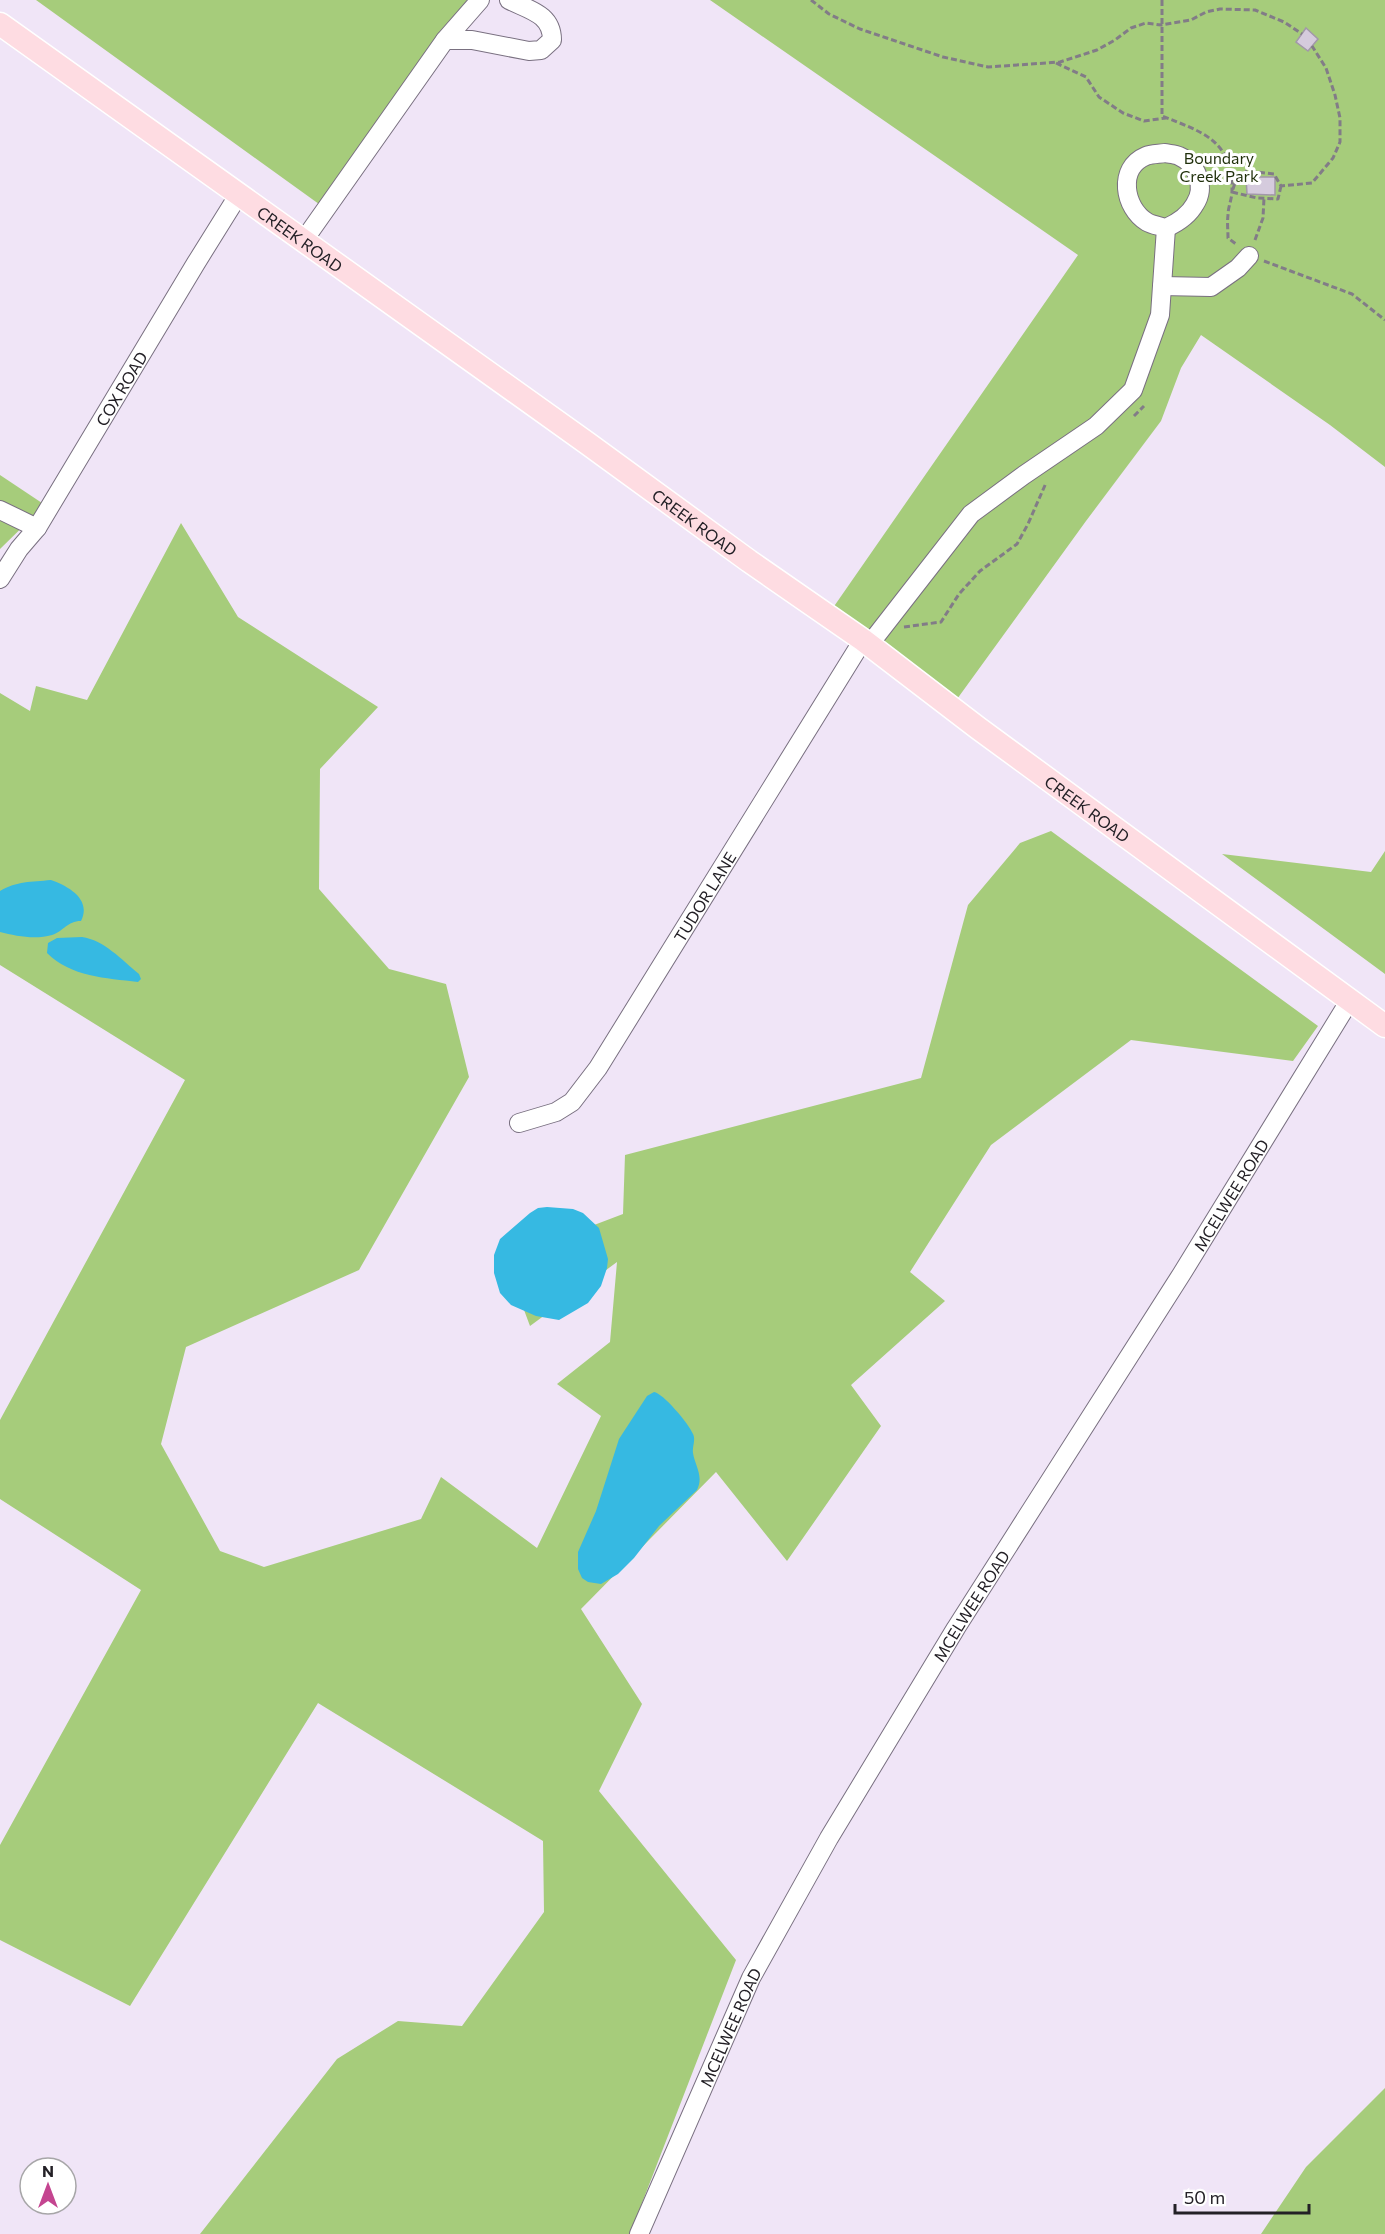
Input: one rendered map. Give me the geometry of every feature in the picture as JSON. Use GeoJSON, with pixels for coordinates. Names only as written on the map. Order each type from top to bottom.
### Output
{"type":"FeatureCollection","features":[{"type":"Feature","properties":{"kind":"main road","name":"CREEK ROAD"},"geometry":{"type":"LineString","coordinates":[[0,24],[866,642],[978,728],[1385,1026]]}},
{"type":"Feature","properties":{"kind":"street"},"geometry":{"type":"LineString","coordinates":[[304,240],[445,40],[480,0]]}},
{"type":"Feature","properties":{"kind":"street"},"geometry":{"type":"LineString","coordinates":[[445,40],[472,40],[529,51],[541,50],[552,40],[552,28],[543,17],[509,0]]}},
{"type":"Feature","properties":{"kind":"street"},"geometry":{"type":"LineString","coordinates":[[1165,153],[1178,155],[1190,164],[1199,177],[1200,189],[1196,204],[1179,222],[1166,228],[1147,222],[1134,208],[1128,200],[1126,184],[1132,167],[1146,156],[1165,153]]}},
{"type":"Feature","properties":{"kind":"street","name":"COX ROAD"},"geometry":{"type":"LineString","coordinates":[[0,579],[19,549],[37,528],[195,263],[239,194]]}},
{"type":"Feature","properties":{"kind":"street","name":"TUDOR LANE"},"geometry":{"type":"LineString","coordinates":[[519,1123],[556,1112],[572,1102],[598,1068],[866,642],[971,514],[1096,426],[1133,390],[1160,315],[1166,228]]}},
{"type":"Feature","properties":{"kind":"street"},"geometry":{"type":"LineString","coordinates":[[1162,286],[1210,287],[1238,268],[1249,256]]}},
{"type":"Feature","properties":{"kind":"street"},"geometry":{"type":"LineString","coordinates":[[0,510],[37,528]]}},
{"type":"Feature","properties":{"kind":"street","name":"MCELWEE ROAD"},"geometry":{"type":"LineString","coordinates":[[639,2234],[751,1978],[828,1838],[956,1628],[1180,1275],[1350,1000]]}},
{"type":"Feature","properties":{"kind":"path"},"geometry":{"type":"LineString","coordinates":[[811,0],[828,14],[860,29],[943,57],[988,67],[1054,62],[1097,50],[1131,28],[1146,24],[1161,25],[1191,20],[1206,12],[1220,9],[1255,10],[1284,22],[1302,34]]}},
{"type":"Feature","properties":{"kind":"path"},"geometry":{"type":"LineString","coordinates":[[1162,0],[1162,116],[1200,132],[1220,145],[1228,166],[1232,192]]}},
{"type":"Feature","properties":{"kind":"path"},"geometry":{"type":"LineString","coordinates":[[1281,186],[1312,183],[1333,158],[1340,142],[1340,118],[1335,95],[1326,68],[1312,46]]}},
{"type":"Feature","properties":{"kind":"path"},"geometry":{"type":"LineString","coordinates":[[1054,62],[1086,76],[1100,97],[1123,113],[1144,121],[1167,118]]}},
{"type":"Feature","properties":{"kind":"path"},"geometry":{"type":"LineString","coordinates":[[1232,192],[1278,200],[1281,186],[1274,174],[1247,171],[1236,180],[1232,192],[1227,216],[1228,238],[1249,256],[1352,294],[1385,320]]}},
{"type":"Feature","properties":{"kind":"path"},"geometry":{"type":"LineString","coordinates":[[1249,256],[1263,218],[1264,198]]}},
{"type":"Feature","properties":{"kind":"path"},"geometry":{"type":"LineString","coordinates":[[1129,421],[1143,409],[1146,401]]}},
{"type":"Feature","properties":{"kind":"path"},"geometry":{"type":"LineString","coordinates":[[897,628],[941,622],[959,594],[980,571],[1017,544],[1050,476]]}},
{"type":"Feature","properties":{"kind":"green space"},"geometry":{"type":"Polygon","coordinates":[[[36,0],[467,0],[330,212],[36,0]]]}},
{"type":"Feature","properties":{"kind":"green space","name":"Boundary Creek Park"},"geometry":{"type":"Polygon","coordinates":[[[710,0],[1385,0],[1385,467],[1330,425],[1201,335],[1181,368],[1161,421],[952,706],[828,615],[1078,255],[710,0]]]}},
{"type":"Feature","properties":{"kind":"green space"},"geometry":{"type":"Polygon","coordinates":[[[0,475],[45,505],[0,549],[0,475]]]}},
{"type":"Feature","properties":{"kind":"green space"},"geometry":{"type":"Polygon","coordinates":[[[181,523],[238,617],[378,707],[320,769],[319,889],[389,969],[446,984],[469,1077],[359,1270],[186,1347],[161,1444],[220,1551],[264,1567],[421,1519],[441,1477],[537,1548],[601,1416],[557,1384],[610,1342],[617,1262],[530,1326],[505,1259],[623,1214],[625,1155],[921,1078],[968,905],[1020,843],[1051,831],[1318,1026],[1293,1061],[1131,1040],[991,1145],[910,1272],[945,1301],[851,1385],[881,1426],[787,1561],[716,1472],[581,1609],[642,1704],[599,1791],[736,1960],[630,2234],[200,2234],[337,2059],[398,2021],[462,2026],[544,1912],[543,1841],[318,1703],[130,2006],[0,1940],[0,1845],[141,1590],[0,1499],[0,1420],[185,1080],[0,965],[0,693],[30,711],[36,686],[87,700],[181,523]]]}},
{"type":"Feature","properties":{"kind":"green space"},"geometry":{"type":"Polygon","coordinates":[[[1385,851],[1385,974],[1222,854],[1371,872],[1385,851]]]}},
{"type":"Feature","properties":{"kind":"green space"},"geometry":{"type":"Polygon","coordinates":[[[1385,2088],[1385,2234],[1261,2234],[1306,2167],[1385,2088]]]}},
{"type":"Feature","properties":{"kind":"water"},"geometry":{"type":"Polygon","coordinates":[[[51,880],[71,890],[81,900],[84,913],[81,921],[72,923],[52,935],[39,937],[0,932],[0,891],[18,884],[51,880]]]}},
{"type":"Feature","properties":{"kind":"water"},"geometry":{"type":"Polygon","coordinates":[[[82,937],[98,942],[112,951],[139,974],[141,979],[138,982],[78,972],[56,961],[47,953],[48,943],[57,938],[82,937]]]}},
{"type":"Feature","properties":{"kind":"water"},"geometry":{"type":"Polygon","coordinates":[[[538,1208],[573,1209],[583,1213],[599,1228],[608,1259],[601,1286],[588,1303],[559,1320],[536,1316],[511,1305],[500,1293],[494,1273],[494,1255],[500,1239],[530,1213],[538,1208]]]}},
{"type":"Feature","properties":{"kind":"water"},"geometry":{"type":"Polygon","coordinates":[[[654,1392],[675,1410],[693,1434],[693,1453],[700,1480],[699,1485],[697,1490],[659,1526],[618,1574],[601,1584],[588,1582],[582,1578],[578,1569],[578,1552],[596,1511],[619,1439],[647,1396],[654,1392]]]}},
{"type":"Feature","properties":{"kind":"building"},"geometry":{"type":"Polygon","coordinates":[[[1306,28],[1318,39],[1308,51],[1296,42],[1306,28]]]}},
{"type":"Feature","properties":{"kind":"building"},"geometry":{"type":"Polygon","coordinates":[[[1246,177],[1275,177],[1275,195],[1247,194],[1246,177]]]}}]}
